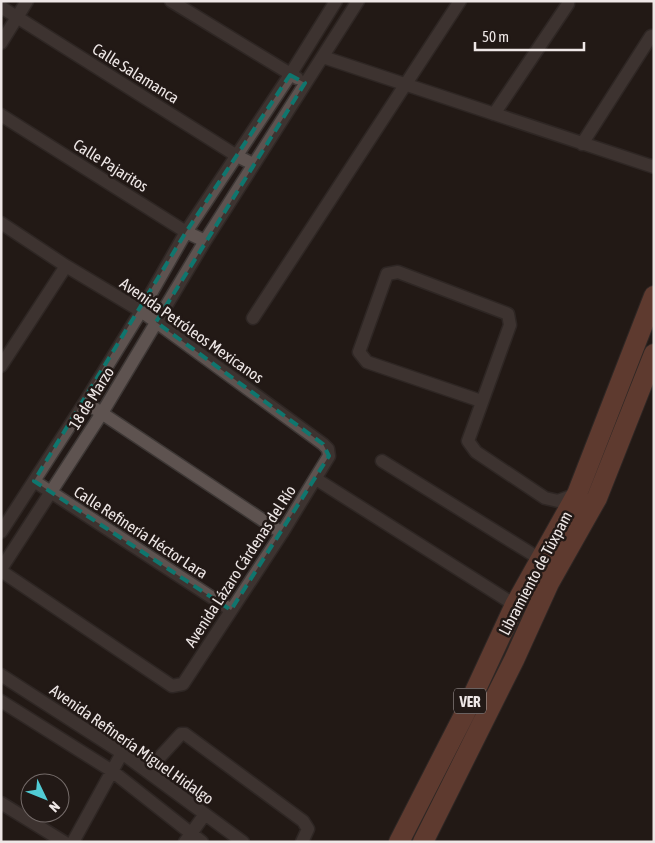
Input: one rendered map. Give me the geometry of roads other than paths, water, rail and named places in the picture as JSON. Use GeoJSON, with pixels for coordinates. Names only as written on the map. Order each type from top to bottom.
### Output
{"type":"FeatureCollection","features":[{"type":"Feature","properties":{"kind":"main road","name":"Libramiento de Túxpam"},"geometry":{"type":"LineString","coordinates":[[399,842],[464,715],[515,605],[577,494],[654,296]]}},
{"type":"Feature","properties":{"kind":"main road","name":"Libramiento de Túxpam"},"geometry":{"type":"LineString","coordinates":[[423,842],[506,677],[549,583],[597,498],[654,354]]}},
{"type":"Feature","properties":{"kind":"street"},"geometry":{"type":"LineString","coordinates":[[1,42],[27,1]]}},
{"type":"Feature","properties":{"kind":"street"},"geometry":{"type":"LineString","coordinates":[[171,1],[305,83]]}},
{"type":"Feature","properties":{"kind":"street","name":"18 de Marzo"},"geometry":{"type":"LineString","coordinates":[[1,532],[85,402],[186,232],[290,75],[336,1]]}},
{"type":"Feature","properties":{"kind":"street"},"geometry":{"type":"LineString","coordinates":[[253,318],[460,1]]}},
{"type":"Feature","properties":{"kind":"street","name":"18 de Marzo"},"geometry":{"type":"LineString","coordinates":[[1,570],[102,413],[205,241],[355,2]]}},
{"type":"Feature","properties":{"kind":"street"},"geometry":{"type":"LineString","coordinates":[[494,114],[568,4]]}},
{"type":"Feature","properties":{"kind":"street","name":"Calle Salamanca"},"geometry":{"type":"LineString","coordinates":[[1,7],[237,156],[253,164]]}},
{"type":"Feature","properties":{"kind":"street"},"geometry":{"type":"LineString","coordinates":[[582,144],[651,36]]}},
{"type":"Feature","properties":{"kind":"street"},"geometry":{"type":"LineString","coordinates":[[322,57],[654,168]]}},
{"type":"Feature","properties":{"kind":"street","name":"Calle Pajaritos"},"geometry":{"type":"LineString","coordinates":[[1,115],[186,232],[205,241]]}},
{"type":"Feature","properties":{"kind":"street","name":"Avenida Petróleos Mexicanos"},"geometry":{"type":"LineString","coordinates":[[1,223],[66,266],[141,310],[323,444],[328,449],[329,456]]}},
{"type":"Feature","properties":{"kind":"street"},"geometry":{"type":"LineString","coordinates":[[1,366],[66,266]]}},
{"type":"Feature","properties":{"kind":"street"},"geometry":{"type":"LineString","coordinates":[[481,401],[367,362],[360,352],[387,274],[398,272],[508,314],[510,325],[468,441],[476,452],[545,498],[558,501],[577,494]]}},
{"type":"Feature","properties":{"kind":"street"},"geometry":{"type":"LineString","coordinates":[[85,402],[282,533]]}},
{"type":"Feature","properties":{"kind":"street","name":"Avenida Lázaro Cárdenas del Río"},"geometry":{"type":"LineString","coordinates":[[1,570],[172,686],[183,684],[282,533],[329,456]]}},
{"type":"Feature","properties":{"kind":"street"},"geometry":{"type":"LineString","coordinates":[[382,461],[540,559]]}},
{"type":"Feature","properties":{"kind":"street"},"geometry":{"type":"LineString","coordinates":[[316,479],[515,605]]}},
{"type":"Feature","properties":{"kind":"street","name":"Calle Refinería Héctor Lara"},"geometry":{"type":"LineString","coordinates":[[34,481],[232,610]]}},
{"type":"Feature","properties":{"kind":"street","name":"Avenida Refinería Miguel Hidalgo"},"geometry":{"type":"LineString","coordinates":[[1,675],[122,753],[243,842]]}},
{"type":"Feature","properties":{"kind":"street","name":"Avenida Refinería Miguel Hidalgo"},"geometry":{"type":"LineString","coordinates":[[1,701],[112,771],[188,837],[202,842]]}},
{"type":"Feature","properties":{"kind":"street"},"geometry":{"type":"LineString","coordinates":[[147,771],[181,734],[185,734],[302,821],[308,829],[302,842]]}},
{"type":"Feature","properties":{"kind":"street"},"geometry":{"type":"LineString","coordinates":[[73,842],[122,753]]}},
{"type":"Feature","properties":{"kind":"street"},"geometry":{"type":"LineString","coordinates":[[1,803],[64,842]]}},
{"type":"Feature","properties":{"kind":"street"},"geometry":{"type":"LineString","coordinates":[[188,837],[205,814]]}}]}
